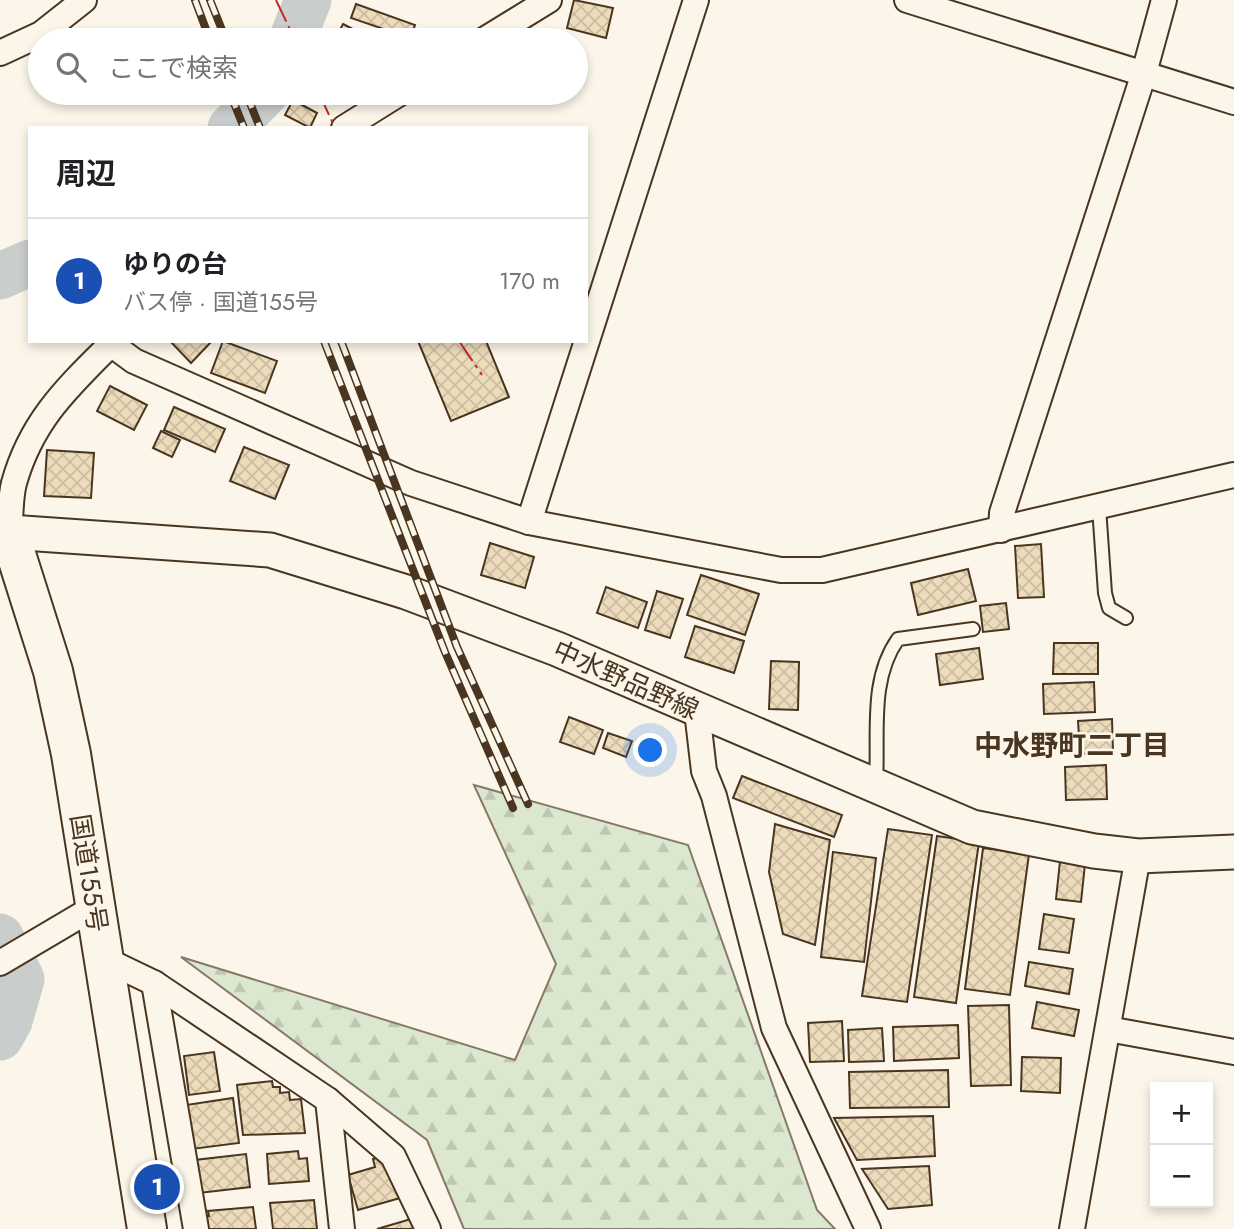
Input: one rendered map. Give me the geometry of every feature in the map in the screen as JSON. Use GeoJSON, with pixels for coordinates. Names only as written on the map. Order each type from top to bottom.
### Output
{"type":"FeatureCollection","features":[{"type":"Feature","properties":{"kind":"highway","name":"国道155号"},"geometry":{"type":"LineString","coordinates":[[5,531],[53,671],[71,754],[93,908],[147,1229]]}},
{"type":"Feature","properties":{"kind":"main road","name":"中水野品野線"},"geometry":{"type":"LineString","coordinates":[[5,531],[270,550],[471,615],[557,649],[972,827],[1094,851],[1138,856],[1234,852]]}},
{"type":"Feature","properties":{"kind":"street"},"geometry":{"type":"LineString","coordinates":[[49,28],[84,0]]}},
{"type":"Feature","properties":{"kind":"street"},"geometry":{"type":"LineString","coordinates":[[504,28],[549,0]]}},
{"type":"Feature","properties":{"kind":"street"},"geometry":{"type":"LineString","coordinates":[[588,338],[696,0]]}},
{"type":"Feature","properties":{"kind":"street"},"geometry":{"type":"LineString","coordinates":[[907,0],[1234,102]]}},
{"type":"Feature","properties":{"kind":"street"},"geometry":{"type":"LineString","coordinates":[[1000,530],[1006,500],[1144,73],[1164,0]]}},
{"type":"Feature","properties":{"kind":"street"},"geometry":{"type":"LineString","coordinates":[[0,52],[28,40]]}},
{"type":"Feature","properties":{"kind":"street"},"geometry":{"type":"LineString","coordinates":[[347,126],[381,105]]}},
{"type":"Feature","properties":{"kind":"street"},"geometry":{"type":"LineString","coordinates":[[5,531],[14,484],[36,430],[62,392],[113,343],[134,361],[411,483],[529,522],[781,570],[822,570],[1234,475]]}},
{"type":"Feature","properties":{"kind":"street"},"geometry":{"type":"LineString","coordinates":[[529,522],[586,343]]}},
{"type":"Feature","properties":{"kind":"street"},"geometry":{"type":"LineString","coordinates":[[697,711],[704,771],[714,796],[774,1028],[868,1229]]}},
{"type":"Feature","properties":{"kind":"street"},"geometry":{"type":"LineString","coordinates":[[1077,1228],[1138,856]]}},
{"type":"Feature","properties":{"kind":"street"},"geometry":{"type":"LineString","coordinates":[[0,963],[93,908]]}},
{"type":"Feature","properties":{"kind":"street"},"geometry":{"type":"LineString","coordinates":[[102,958],[155,984],[328,1100],[393,1156],[428,1229]]}},
{"type":"Feature","properties":{"kind":"street"},"geometry":{"type":"LineString","coordinates":[[155,984],[197,1229]]}},
{"type":"Feature","properties":{"kind":"street"},"geometry":{"type":"LineString","coordinates":[[1108,1029],[1234,1052]]}},
{"type":"Feature","properties":{"kind":"street"},"geometry":{"type":"LineString","coordinates":[[328,1100],[342,1229]]}},
{"type":"Feature","properties":{"kind":"lane"},"geometry":{"type":"LineString","coordinates":[[1099,507],[1105,593],[1109,608],[1126,618]]}},
{"type":"Feature","properties":{"kind":"lane"},"geometry":{"type":"LineString","coordinates":[[875,786],[878,683],[887,655],[898,639],[973,629]]}},
{"type":"Feature","properties":{"kind":"green space"},"geometry":{"type":"Polygon","coordinates":[[[474,785],[688,845],[817,1210],[835,1229],[464,1229],[427,1140],[181,957],[515,1060],[556,964],[474,785]]]}},
{"type":"Feature","properties":{"kind":"building"},"geometry":{"type":"Polygon","coordinates":[[[574,0],[613,8],[606,38],[588,33],[588,28],[567,28],[574,0]]]}},
{"type":"Feature","properties":{"kind":"building"},"geometry":{"type":"Polygon","coordinates":[[[356,4],[415,25],[414,28],[380,28],[351,18],[356,4]]]}},
{"type":"Feature","properties":{"kind":"building"},"geometry":{"type":"Polygon","coordinates":[[[290,105],[302,105],[317,113],[311,126],[285,115],[290,105]]]}},
{"type":"Feature","properties":{"kind":"building"},"geometry":{"type":"Polygon","coordinates":[[[172,343],[210,343],[191,363],[172,343]]]}},
{"type":"Feature","properties":{"kind":"building"},"geometry":{"type":"Polygon","coordinates":[[[222,343],[277,361],[265,393],[211,373],[222,343]]]}},
{"type":"Feature","properties":{"kind":"building"},"geometry":{"type":"Polygon","coordinates":[[[419,343],[487,343],[509,397],[451,421],[419,343]]]}},
{"type":"Feature","properties":{"kind":"building"},"geometry":{"type":"Polygon","coordinates":[[[110,386],[147,405],[134,430],[97,411],[110,386]]]}},
{"type":"Feature","properties":{"kind":"building"},"geometry":{"type":"Polygon","coordinates":[[[174,407],[225,429],[215,452],[164,430],[174,407]]]}},
{"type":"Feature","properties":{"kind":"building"},"geometry":{"type":"Polygon","coordinates":[[[161,431],[180,440],[172,457],[153,448],[161,431]]]}},
{"type":"Feature","properties":{"kind":"building"},"geometry":{"type":"Polygon","coordinates":[[[244,447],[289,465],[275,499],[230,481],[244,447]]]}},
{"type":"Feature","properties":{"kind":"building"},"geometry":{"type":"Polygon","coordinates":[[[47,450],[94,453],[91,498],[44,496],[47,450]]]}},
{"type":"Feature","properties":{"kind":"building"},"geometry":{"type":"Polygon","coordinates":[[[490,543],[534,557],[525,588],[481,575],[490,543]]]}},
{"type":"Feature","properties":{"kind":"building"},"geometry":{"type":"Polygon","coordinates":[[[1041,544],[1044,597],[1018,598],[1015,546],[1041,544]]]}},
{"type":"Feature","properties":{"kind":"building"},"geometry":{"type":"Polygon","coordinates":[[[968,569],[976,601],[918,615],[911,583],[968,569]]]}},
{"type":"Feature","properties":{"kind":"building"},"geometry":{"type":"Polygon","coordinates":[[[701,575],[759,594],[745,635],[687,615],[701,575]]]}},
{"type":"Feature","properties":{"kind":"building"},"geometry":{"type":"Polygon","coordinates":[[[606,587],[647,602],[638,628],[597,613],[606,587]]]}},
{"type":"Feature","properties":{"kind":"building"},"geometry":{"type":"Polygon","coordinates":[[[657,591],[683,599],[670,638],[645,630],[657,591]]]}},
{"type":"Feature","properties":{"kind":"building"},"geometry":{"type":"Polygon","coordinates":[[[1006,603],[1009,629],[983,632],[980,606],[1006,603]]]}},
{"type":"Feature","properties":{"kind":"building"},"geometry":{"type":"Polygon","coordinates":[[[695,626],[744,641],[734,673],[685,657],[695,626]]]}},
{"type":"Feature","properties":{"kind":"building"},"geometry":{"type":"Polygon","coordinates":[[[1054,643],[1098,643],[1098,674],[1053,674],[1054,643]]]}},
{"type":"Feature","properties":{"kind":"building"},"geometry":{"type":"Polygon","coordinates":[[[979,648],[983,679],[940,685],[936,654],[979,648]]]}},
{"type":"Feature","properties":{"kind":"building"},"geometry":{"type":"Polygon","coordinates":[[[771,661],[799,662],[798,710],[769,709],[771,661]]]}},
{"type":"Feature","properties":{"kind":"building"},"geometry":{"type":"Polygon","coordinates":[[[1094,682],[1095,712],[1044,714],[1043,684],[1094,682]]]}},
{"type":"Feature","properties":{"kind":"building"},"geometry":{"type":"Polygon","coordinates":[[[569,717],[603,730],[594,754],[560,742],[569,717]]]}},
{"type":"Feature","properties":{"kind":"building"},"geometry":{"type":"Polygon","coordinates":[[[1112,719],[1113,752],[1080,754],[1078,721],[1112,719]]]}},
{"type":"Feature","properties":{"kind":"building"},"geometry":{"type":"Polygon","coordinates":[[[608,733],[632,741],[626,757],[603,748],[608,733]]]}},
{"type":"Feature","properties":{"kind":"building"},"geometry":{"type":"Polygon","coordinates":[[[1106,765],[1107,799],[1066,800],[1065,767],[1106,765]]]}},
{"type":"Feature","properties":{"kind":"building"},"geometry":{"type":"Polygon","coordinates":[[[742,776],[842,815],[834,837],[733,798],[742,776]]]}},
{"type":"Feature","properties":{"kind":"building"},"geometry":{"type":"Polygon","coordinates":[[[775,824],[830,840],[815,945],[783,934],[769,872],[775,824]]]}},
{"type":"Feature","properties":{"kind":"building"},"geometry":{"type":"Polygon","coordinates":[[[888,829],[932,835],[907,1002],[862,996],[888,829]]]}},
{"type":"Feature","properties":{"kind":"building"},"geometry":{"type":"Polygon","coordinates":[[[937,836],[979,842],[956,1003],[914,997],[937,836]]]}},
{"type":"Feature","properties":{"kind":"building"},"geometry":{"type":"Polygon","coordinates":[[[983,848],[1029,854],[1010,995],[965,989],[983,848]]]}},
{"type":"Feature","properties":{"kind":"building"},"geometry":{"type":"Polygon","coordinates":[[[833,852],[876,858],[864,962],[821,957],[833,852]]]}},
{"type":"Feature","properties":{"kind":"building"},"geometry":{"type":"Polygon","coordinates":[[[1060,861],[1085,864],[1081,902],[1056,899],[1060,861]]]}},
{"type":"Feature","properties":{"kind":"building"},"geometry":{"type":"Polygon","coordinates":[[[1044,914],[1074,919],[1069,953],[1039,949],[1044,914]]]}},
{"type":"Feature","properties":{"kind":"building"},"geometry":{"type":"Polygon","coordinates":[[[1029,962],[1073,969],[1069,994],[1025,986],[1029,962]]]}},
{"type":"Feature","properties":{"kind":"building"},"geometry":{"type":"Polygon","coordinates":[[[1037,1002],[1079,1010],[1074,1036],[1032,1028],[1037,1002]]]}},
{"type":"Feature","properties":{"kind":"building"},"geometry":{"type":"Polygon","coordinates":[[[1009,1005],[1011,1085],[971,1086],[968,1006],[1009,1005]]]}},
{"type":"Feature","properties":{"kind":"building"},"geometry":{"type":"Polygon","coordinates":[[[842,1021],[844,1061],[810,1062],[808,1023],[842,1021]]]}},
{"type":"Feature","properties":{"kind":"building"},"geometry":{"type":"Polygon","coordinates":[[[958,1025],[959,1058],[894,1061],[893,1027],[958,1025]]]}},
{"type":"Feature","properties":{"kind":"building"},"geometry":{"type":"Polygon","coordinates":[[[882,1028],[884,1061],[849,1062],[848,1030],[882,1028]]]}},
{"type":"Feature","properties":{"kind":"building"},"geometry":{"type":"Polygon","coordinates":[[[214,1052],[220,1091],[189,1095],[184,1056],[214,1052]]]}},
{"type":"Feature","properties":{"kind":"building"},"geometry":{"type":"Polygon","coordinates":[[[1022,1057],[1061,1058],[1060,1093],[1021,1091],[1022,1057]]]}},
{"type":"Feature","properties":{"kind":"building"},"geometry":{"type":"Polygon","coordinates":[[[948,1070],[949,1107],[850,1108],[849,1072],[948,1070]]]}},
{"type":"Feature","properties":{"kind":"building"},"geometry":{"type":"Polygon","coordinates":[[[272,1081],[273,1087],[280,1087],[280,1093],[289,1092],[290,1100],[301,1099],[305,1133],[243,1135],[237,1085],[272,1081]]]}},
{"type":"Feature","properties":{"kind":"building"},"geometry":{"type":"Polygon","coordinates":[[[233,1098],[239,1143],[192,1149],[186,1105],[233,1098]]]}},
{"type":"Feature","properties":{"kind":"building"},"geometry":{"type":"Polygon","coordinates":[[[933,1116],[935,1156],[857,1160],[834,1118],[933,1116]]]}},
{"type":"Feature","properties":{"kind":"building"},"geometry":{"type":"Polygon","coordinates":[[[298,1151],[299,1159],[307,1158],[309,1181],[269,1184],[267,1154],[298,1151]]]}},
{"type":"Feature","properties":{"kind":"building"},"geometry":{"type":"Polygon","coordinates":[[[246,1154],[250,1187],[199,1193],[195,1160],[246,1154]]]}},
{"type":"Feature","properties":{"kind":"building"},"geometry":{"type":"Polygon","coordinates":[[[386,1155],[400,1198],[358,1210],[348,1175],[375,1167],[373,1159],[386,1155]]]}},
{"type":"Feature","properties":{"kind":"building"},"geometry":{"type":"Polygon","coordinates":[[[929,1166],[932,1205],[888,1209],[862,1169],[929,1166]]]}},
{"type":"Feature","properties":{"kind":"building"},"geometry":{"type":"Polygon","coordinates":[[[314,1200],[317,1229],[273,1229],[270,1203],[314,1200]]]}},
{"type":"Feature","properties":{"kind":"building"},"geometry":{"type":"Polygon","coordinates":[[[253,1207],[256,1229],[202,1229],[201,1216],[209,1216],[208,1211],[253,1207]]]}},
{"type":"Feature","properties":{"kind":"building"},"geometry":{"type":"Polygon","coordinates":[[[411,1219],[414,1229],[377,1229],[411,1219]]]}},
{"type":"Feature","properties":{"kind":"waterway"},"geometry":{"type":"LineString","coordinates":[[297,28],[308,0]]}},
{"type":"Feature","properties":{"kind":"waterway"},"geometry":{"type":"LineString","coordinates":[[233,126],[253,105]]}},
{"type":"Feature","properties":{"kind":"waterway"},"geometry":{"type":"LineString","coordinates":[[0,276],[28,264]]}},
{"type":"Feature","properties":{"kind":"waterway"},"geometry":{"type":"LineString","coordinates":[[0,937],[21,979],[9,1021],[0,1037]]}},
{"type":"Feature","properties":{"kind":"railway"},"geometry":{"type":"LineString","coordinates":[[195,0],[206,28]]}},
{"type":"Feature","properties":{"kind":"railway"},"geometry":{"type":"LineString","coordinates":[[210,0],[221,28]]}},
{"type":"Feature","properties":{"kind":"railway"},"geometry":{"type":"LineString","coordinates":[[235,105],[243,126]]}},
{"type":"Feature","properties":{"kind":"railway"},"geometry":{"type":"LineString","coordinates":[[251,105],[259,126]]}},
{"type":"Feature","properties":{"kind":"railway"},"geometry":{"type":"LineString","coordinates":[[325,343],[445,652],[513,808]]}},
{"type":"Feature","properties":{"kind":"railway"},"geometry":{"type":"LineString","coordinates":[[342,343],[457,647],[528,804]]}},
{"type":"Feature","properties":{"kind":"power"},"geometry":{"type":"LineString","coordinates":[[276,0],[289,28]]}},
{"type":"Feature","properties":{"kind":"power"},"geometry":{"type":"LineString","coordinates":[[324,105],[334,126]]}},
{"type":"Feature","properties":{"kind":"power"},"geometry":{"type":"LineString","coordinates":[[460,343],[482,375]]}},
{"type":"Feature","properties":{"kind":"place","name":"ゆりの台"},"geometry":{"type":"Point","coordinates":[157,1187]}},
{"type":"Feature","properties":{"kind":"district","name":"中水野町二丁目"},"geometry":{"type":"Point","coordinates":[1072,745]}}]}
